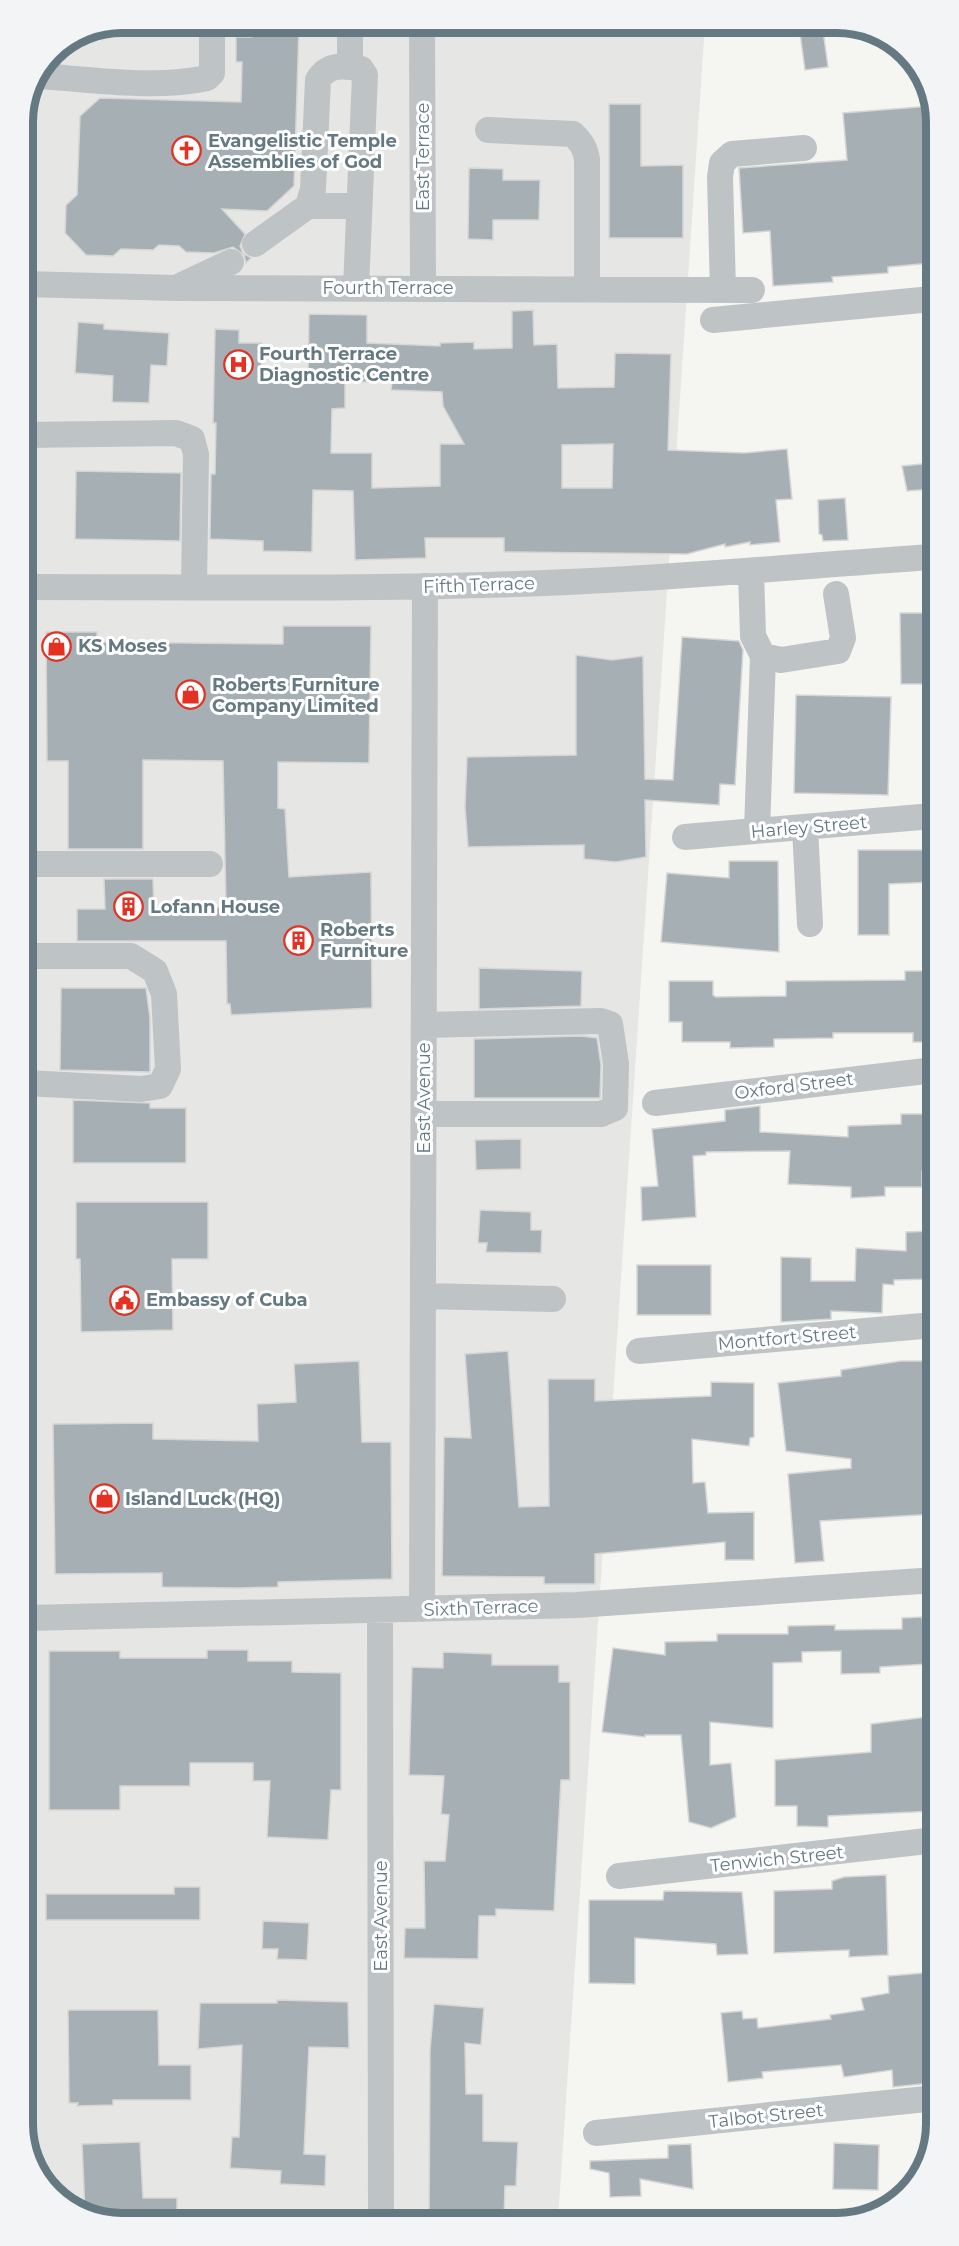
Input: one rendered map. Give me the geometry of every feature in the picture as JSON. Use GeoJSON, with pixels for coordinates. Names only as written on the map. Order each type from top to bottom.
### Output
{"type":"FeatureCollection","features":[{"type":"Feature","properties":{"kind":"street"},"geometry":{"type":"LineString","coordinates":[[46,76],[100,81],[158,82],[207,78],[212,73],[212,33]]}},
{"type":"Feature","properties":{"kind":"street"},"geometry":{"type":"LineString","coordinates":[[350,66],[351,33]]}},
{"type":"Feature","properties":{"kind":"street","name":"East Terrace"},"geometry":{"type":"LineString","coordinates":[[422,33],[423,287]]}},
{"type":"Feature","properties":{"kind":"street"},"geometry":{"type":"LineString","coordinates":[[308,206],[313,189],[318,80],[329,68],[350,66],[361,69],[365,75],[356,288]]}},
{"type":"Feature","properties":{"kind":"street"},"geometry":{"type":"LineString","coordinates":[[488,130],[573,134],[586,151],[587,289]]}},
{"type":"Feature","properties":{"kind":"street"},"geometry":{"type":"LineString","coordinates":[[723,290],[720,177],[722,164],[732,154],[804,148]]}},
{"type":"Feature","properties":{"kind":"street"},"geometry":{"type":"LineString","coordinates":[[255,244],[308,206],[359,206]]}},
{"type":"Feature","properties":{"kind":"street"},"geometry":{"type":"LineString","coordinates":[[176,288],[231,262]]}},
{"type":"Feature","properties":{"kind":"street","name":"Fourth Terrace"},"geometry":{"type":"LineString","coordinates":[[33,284],[176,288],[423,287],[752,290]]}},
{"type":"Feature","properties":{"kind":"street"},"geometry":{"type":"LineString","coordinates":[[713,320],[926,300]]}},
{"type":"Feature","properties":{"kind":"street"},"geometry":{"type":"LineString","coordinates":[[33,435],[176,433],[192,439],[196,454],[194,587]]}},
{"type":"Feature","properties":{"kind":"street","name":"Fifth Terrace"},"geometry":{"type":"LineString","coordinates":[[33,587],[425,586],[751,572],[926,557]]}},
{"type":"Feature","properties":{"kind":"street"},"geometry":{"type":"LineString","coordinates":[[751,572],[753,636],[763,656],[757,831]]}},
{"type":"Feature","properties":{"kind":"street","name":"East Avenue"},"geometry":{"type":"LineString","coordinates":[[422,1609],[425,586]]}},
{"type":"Feature","properties":{"kind":"street"},"geometry":{"type":"LineString","coordinates":[[763,656],[781,660],[838,651],[843,638],[836,594]]}},
{"type":"Feature","properties":{"kind":"street","name":"Harley Street"},"geometry":{"type":"LineString","coordinates":[[685,837],[926,817]]}},
{"type":"Feature","properties":{"kind":"street"},"geometry":{"type":"LineString","coordinates":[[804,828],[810,924]]}},
{"type":"Feature","properties":{"kind":"street"},"geometry":{"type":"LineString","coordinates":[[33,864],[210,864]]}},
{"type":"Feature","properties":{"kind":"street"},"geometry":{"type":"LineString","coordinates":[[33,956],[131,956],[155,971],[164,993],[168,1069],[160,1086],[141,1089],[33,1083]]}},
{"type":"Feature","properties":{"kind":"street"},"geometry":{"type":"LineString","coordinates":[[424,1025],[601,1021],[609,1024],[616,1064],[615,1108],[602,1114],[424,1114]]}},
{"type":"Feature","properties":{"kind":"street","name":"Oxford Street"},"geometry":{"type":"LineString","coordinates":[[655,1102],[926,1071]]}},
{"type":"Feature","properties":{"kind":"street"},"geometry":{"type":"LineString","coordinates":[[424,1296],[553,1299]]}},
{"type":"Feature","properties":{"kind":"street","name":"Montfort Street"},"geometry":{"type":"LineString","coordinates":[[639,1351],[926,1325]]}},
{"type":"Feature","properties":{"kind":"street","name":"Sixth Terrace"},"geometry":{"type":"LineString","coordinates":[[33,1618],[577,1605],[926,1581]]}},
{"type":"Feature","properties":{"kind":"street","name":"East Avenue"},"geometry":{"type":"LineString","coordinates":[[380,1611],[381,2213]]}},
{"type":"Feature","properties":{"kind":"street","name":"Tenwich Street"},"geometry":{"type":"LineString","coordinates":[[619,1876],[926,1841]]}},
{"type":"Feature","properties":{"kind":"street","name":"Talbot Street"},"geometry":{"type":"LineString","coordinates":[[596,2133],[926,2099]]}},
{"type":"Feature","properties":{"kind":"shaded area"},"geometry":{"type":"Polygon","coordinates":[[[704,33],[558,2213],[116,2213],[94,2208],[68,2195],[51,2178],[38,2152],[33,2124],[33,116],[36,99],[51,68],[63,55],[94,38],[111,34],[704,33]]]}},
{"type":"Feature","properties":{"kind":"building","name":"Evangelistic Temple Assemblies of God"},"geometry":{"type":"Polygon","coordinates":[[[252,33],[299,33],[294,186],[267,211],[222,209],[245,234],[240,246],[243,253],[251,258],[246,263],[244,255],[233,247],[214,253],[186,252],[179,246],[159,245],[153,250],[121,249],[113,256],[86,255],[65,233],[66,205],[77,195],[80,116],[100,98],[241,102],[242,62],[236,62],[236,37],[252,37],[252,33]]]}},
{"type":"Feature","properties":{"kind":"building"},"geometry":{"type":"Polygon","coordinates":[[[800,33],[823,33],[828,67],[805,70],[800,33]]]}},
{"type":"Feature","properties":{"kind":"building"},"geometry":{"type":"Polygon","coordinates":[[[609,104],[641,104],[641,166],[683,165],[683,238],[609,238],[609,104]]]}},
{"type":"Feature","properties":{"kind":"building"},"geometry":{"type":"Polygon","coordinates":[[[924,107],[926,122],[926,264],[888,267],[888,273],[832,277],[833,282],[773,286],[770,231],[743,233],[739,168],[847,160],[843,113],[924,107]]]}},
{"type":"Feature","properties":{"kind":"building"},"geometry":{"type":"Polygon","coordinates":[[[469,168],[503,169],[503,180],[540,180],[539,220],[493,220],[493,240],[468,239],[469,168]]]}},
{"type":"Feature","properties":{"kind":"building"},"geometry":{"type":"Polygon","coordinates":[[[533,310],[534,345],[557,344],[558,388],[614,387],[615,353],[671,354],[668,450],[744,453],[787,449],[792,499],[776,500],[780,542],[750,545],[750,542],[725,547],[725,544],[687,554],[504,552],[504,538],[425,538],[426,558],[355,560],[353,491],[313,490],[312,552],[263,551],[263,541],[210,539],[211,474],[215,474],[216,423],[213,423],[215,329],[239,330],[239,343],[262,343],[261,381],[308,379],[309,314],[367,315],[367,343],[440,346],[440,343],[474,342],[474,349],[512,348],[512,311],[533,310]],[[345,382],[345,408],[332,409],[331,453],[372,453],[372,488],[440,486],[440,444],[464,444],[443,406],[442,392],[391,390],[392,382],[345,382]],[[613,444],[562,445],[562,488],[612,488],[613,444]]]}},
{"type":"Feature","properties":{"kind":"building"},"geometry":{"type":"Polygon","coordinates":[[[78,322],[104,324],[104,329],[169,333],[167,366],[151,365],[149,403],[112,402],[113,376],[75,373],[78,322]]]}},
{"type":"Feature","properties":{"kind":"building"},"geometry":{"type":"Polygon","coordinates":[[[926,464],[926,489],[907,491],[902,466],[926,464]]]}},
{"type":"Feature","properties":{"kind":"building"},"geometry":{"type":"Polygon","coordinates":[[[76,471],[181,473],[180,541],[75,539],[76,471]]]}},
{"type":"Feature","properties":{"kind":"building"},"geometry":{"type":"Polygon","coordinates":[[[845,498],[848,540],[823,541],[822,535],[819,534],[818,500],[845,498]]]}},
{"type":"Feature","properties":{"kind":"building"},"geometry":{"type":"Polygon","coordinates":[[[900,613],[926,613],[926,684],[901,684],[900,613]]]}},
{"type":"Feature","properties":{"kind":"building"},"geometry":{"type":"Polygon","coordinates":[[[283,626],[371,626],[369,763],[278,762],[278,808],[285,809],[289,877],[371,872],[372,1008],[231,1015],[230,1004],[227,1004],[226,941],[77,941],[77,909],[105,909],[104,879],[153,879],[154,908],[226,907],[223,761],[143,760],[143,849],[68,849],[68,761],[47,761],[46,632],[97,632],[97,642],[283,644],[283,626]]]}},
{"type":"Feature","properties":{"kind":"building"},"geometry":{"type":"Polygon","coordinates":[[[682,637],[739,641],[743,650],[735,785],[720,784],[719,805],[645,800],[646,857],[616,862],[584,859],[584,845],[468,847],[465,807],[467,757],[576,755],[576,655],[612,660],[643,656],[645,779],[673,780],[682,637]]]}},
{"type":"Feature","properties":{"kind":"building"},"geometry":{"type":"Polygon","coordinates":[[[796,695],[891,697],[888,795],[794,793],[796,695]]]}},
{"type":"Feature","properties":{"kind":"building"},"geometry":{"type":"Polygon","coordinates":[[[858,850],[926,850],[926,882],[889,884],[889,935],[858,935],[858,850]]]}},
{"type":"Feature","properties":{"kind":"building"},"geometry":{"type":"Polygon","coordinates":[[[729,861],[778,861],[779,952],[661,942],[667,873],[729,878],[729,861]]]}},
{"type":"Feature","properties":{"kind":"building"},"geometry":{"type":"Polygon","coordinates":[[[479,968],[582,971],[581,1006],[479,1009],[479,968]]]}},
{"type":"Feature","properties":{"kind":"building"},"geometry":{"type":"Polygon","coordinates":[[[905,971],[925,971],[926,1042],[913,1042],[913,1033],[833,1033],[833,1038],[774,1039],[774,1047],[730,1048],[730,1042],[682,1042],[682,1022],[669,1022],[669,981],[713,981],[713,995],[716,997],[786,996],[786,981],[905,980],[905,971]]]}},
{"type":"Feature","properties":{"kind":"building"},"geometry":{"type":"Polygon","coordinates":[[[61,988],[146,988],[150,1018],[150,1072],[60,1070],[61,988]]]}},
{"type":"Feature","properties":{"kind":"building"},"geometry":{"type":"Polygon","coordinates":[[[581,1036],[597,1038],[601,1065],[600,1098],[474,1098],[474,1039],[581,1036]]]}},
{"type":"Feature","properties":{"kind":"building"},"geometry":{"type":"Polygon","coordinates":[[[73,1100],[150,1103],[150,1108],[186,1108],[186,1163],[73,1163],[73,1100]]]}},
{"type":"Feature","properties":{"kind":"building"},"geometry":{"type":"Polygon","coordinates":[[[760,1106],[760,1132],[848,1137],[848,1126],[901,1124],[901,1114],[926,1114],[926,1171],[922,1171],[922,1187],[885,1187],[885,1196],[851,1198],[851,1187],[788,1184],[790,1151],[706,1152],[706,1155],[693,1156],[696,1217],[642,1221],[641,1187],[658,1186],[652,1129],[725,1121],[725,1110],[760,1106]]]}},
{"type":"Feature","properties":{"kind":"building"},"geometry":{"type":"Polygon","coordinates":[[[521,1139],[521,1169],[476,1170],[475,1140],[521,1139]]]}},
{"type":"Feature","properties":{"kind":"building"},"geometry":{"type":"Polygon","coordinates":[[[76,1202],[208,1202],[208,1259],[172,1259],[173,1330],[81,1332],[80,1259],[76,1259],[76,1202]]]}},
{"type":"Feature","properties":{"kind":"building"},"geometry":{"type":"Polygon","coordinates":[[[480,1210],[531,1212],[531,1230],[542,1230],[541,1253],[486,1252],[487,1243],[478,1243],[480,1210]]]}},
{"type":"Feature","properties":{"kind":"building"},"geometry":{"type":"Polygon","coordinates":[[[926,1231],[926,1279],[894,1280],[894,1285],[883,1284],[882,1313],[831,1311],[831,1319],[781,1322],[781,1257],[811,1258],[811,1281],[855,1281],[856,1248],[906,1251],[906,1232],[926,1231]]]}},
{"type":"Feature","properties":{"kind":"building"},"geometry":{"type":"Polygon","coordinates":[[[637,1265],[711,1265],[711,1315],[637,1315],[637,1265]]]}},
{"type":"Feature","properties":{"kind":"building"},"geometry":{"type":"Polygon","coordinates":[[[508,1351],[519,1507],[549,1506],[548,1379],[595,1379],[595,1401],[711,1396],[711,1382],[754,1383],[754,1437],[750,1438],[749,1446],[692,1439],[693,1483],[705,1482],[708,1513],[754,1512],[754,1560],[725,1560],[725,1542],[595,1554],[595,1584],[544,1584],[544,1577],[442,1576],[444,1437],[471,1438],[465,1354],[508,1351]]]}},
{"type":"Feature","properties":{"kind":"building"},"geometry":{"type":"Polygon","coordinates":[[[359,1361],[362,1442],[391,1442],[392,1579],[278,1582],[278,1587],[162,1587],[162,1573],[55,1574],[53,1424],[153,1423],[153,1439],[258,1441],[257,1404],[296,1402],[294,1364],[359,1361]]]}},
{"type":"Feature","properties":{"kind":"building"},"geometry":{"type":"Polygon","coordinates":[[[901,1361],[926,1361],[926,1515],[820,1521],[824,1561],[795,1563],[788,1474],[851,1468],[851,1459],[786,1451],[778,1383],[841,1376],[841,1370],[901,1361]]]}},
{"type":"Feature","properties":{"kind":"building"},"geometry":{"type":"Polygon","coordinates":[[[922,1617],[926,1664],[880,1667],[880,1673],[841,1674],[841,1651],[802,1652],[802,1662],[773,1663],[773,1728],[710,1722],[710,1765],[731,1763],[736,1817],[711,1828],[689,1822],[681,1735],[645,1735],[645,1737],[602,1732],[613,1648],[665,1655],[665,1642],[717,1641],[717,1634],[788,1634],[788,1626],[835,1625],[835,1630],[902,1629],[902,1618],[922,1617]]]}},
{"type":"Feature","properties":{"kind":"building"},"geometry":{"type":"Polygon","coordinates":[[[207,1650],[248,1650],[248,1661],[292,1661],[292,1672],[341,1673],[341,1790],[331,1790],[328,1840],[267,1837],[270,1781],[253,1781],[253,1763],[190,1763],[190,1786],[120,1786],[120,1810],[49,1810],[49,1651],[120,1651],[120,1658],[207,1658],[207,1650]]]}},
{"type":"Feature","properties":{"kind":"building"},"geometry":{"type":"Polygon","coordinates":[[[443,1652],[492,1654],[492,1665],[559,1665],[559,1682],[570,1682],[570,1780],[561,1780],[554,1911],[496,1909],[496,1916],[479,1916],[478,1959],[404,1958],[405,1928],[425,1928],[424,1861],[445,1861],[449,1815],[441,1814],[444,1776],[409,1775],[412,1667],[443,1668],[443,1652]]]}},
{"type":"Feature","properties":{"kind":"building"},"geometry":{"type":"Polygon","coordinates":[[[926,1717],[926,1811],[828,1816],[828,1827],[797,1826],[797,1806],[775,1806],[775,1760],[871,1752],[871,1724],[926,1717]]]}},
{"type":"Feature","properties":{"kind":"building"},"geometry":{"type":"Polygon","coordinates":[[[886,1875],[888,1955],[849,1957],[849,1950],[774,1953],[774,1891],[832,1889],[832,1881],[844,1877],[886,1875]]]}},
{"type":"Feature","properties":{"kind":"building"},"geometry":{"type":"Polygon","coordinates":[[[174,1887],[200,1887],[200,1920],[46,1920],[46,1894],[174,1894],[174,1887]]]}},
{"type":"Feature","properties":{"kind":"building"},"geometry":{"type":"Polygon","coordinates":[[[664,1891],[742,1892],[748,1954],[717,1955],[716,1944],[635,1938],[635,1984],[589,1983],[589,1900],[663,1900],[664,1891]]]}},
{"type":"Feature","properties":{"kind":"building"},"geometry":{"type":"Polygon","coordinates":[[[263,1921],[309,1923],[307,1960],[277,1959],[278,1949],[262,1949],[263,1921]]]}},
{"type":"Feature","properties":{"kind":"building"},"geometry":{"type":"Polygon","coordinates":[[[926,1973],[926,2084],[893,2087],[892,2070],[844,2077],[841,2065],[762,2072],[763,2078],[728,2082],[721,2013],[742,2011],[743,2019],[757,2018],[758,2028],[831,2019],[830,2015],[864,2010],[861,1998],[889,1993],[888,1976],[926,1973]]]}},
{"type":"Feature","properties":{"kind":"building"},"geometry":{"type":"Polygon","coordinates":[[[277,2000],[348,2002],[349,2048],[309,2047],[304,2154],[326,2155],[325,2186],[280,2184],[281,2171],[230,2168],[232,2137],[239,2137],[242,2045],[198,2049],[200,2003],[277,2003],[277,2000]]]}},
{"type":"Feature","properties":{"kind":"building"},"geometry":{"type":"Polygon","coordinates":[[[434,2004],[484,2008],[481,2045],[465,2043],[466,2094],[483,2094],[483,2141],[518,2142],[516,2186],[505,2186],[504,2213],[429,2213],[430,2050],[434,2004]]]}},
{"type":"Feature","properties":{"kind":"building"},"geometry":{"type":"Polygon","coordinates":[[[68,2010],[158,2010],[159,2065],[191,2065],[191,2100],[113,2100],[113,2105],[77,2106],[78,2103],[69,2103],[68,2010]]]}},
{"type":"Feature","properties":{"kind":"building"},"geometry":{"type":"Polygon","coordinates":[[[140,2142],[143,2198],[177,2198],[177,2213],[116,2213],[85,2205],[82,2144],[140,2142]]]}},
{"type":"Feature","properties":{"kind":"building"},"geometry":{"type":"Polygon","coordinates":[[[834,2143],[879,2145],[878,2190],[833,2189],[834,2143]]]}},
{"type":"Feature","properties":{"kind":"building"},"geometry":{"type":"Polygon","coordinates":[[[691,2144],[693,2189],[640,2179],[641,2196],[610,2197],[609,2173],[590,2169],[590,2161],[668,2158],[668,2145],[691,2144]]]}},
{"type":"Feature","properties":{"kind":"place","name":"Evangelistic Temple Assemblies of God"},"geometry":{"type":"Point","coordinates":[187,151]}},
{"type":"Feature","properties":{"kind":"place","name":"Fourth Terrace Diagnostic Centre"},"geometry":{"type":"Point","coordinates":[238,364]}},
{"type":"Feature","properties":{"kind":"place","name":"KS Moses"},"geometry":{"type":"Point","coordinates":[57,646]}},
{"type":"Feature","properties":{"kind":"place","name":"Roberts Furniture Company Limited"},"geometry":{"type":"Point","coordinates":[191,695]}},
{"type":"Feature","properties":{"kind":"place","name":"Lofann House"},"geometry":{"type":"Point","coordinates":[129,907]}},
{"type":"Feature","properties":{"kind":"place","name":"Roberts Furniture"},"geometry":{"type":"Point","coordinates":[299,940]}},
{"type":"Feature","properties":{"kind":"place","name":"Embassy of Cuba"},"geometry":{"type":"Point","coordinates":[125,1300]}},
{"type":"Feature","properties":{"kind":"place","name":"Island Luck (HQ)"},"geometry":{"type":"Point","coordinates":[104,1499]}}]}
